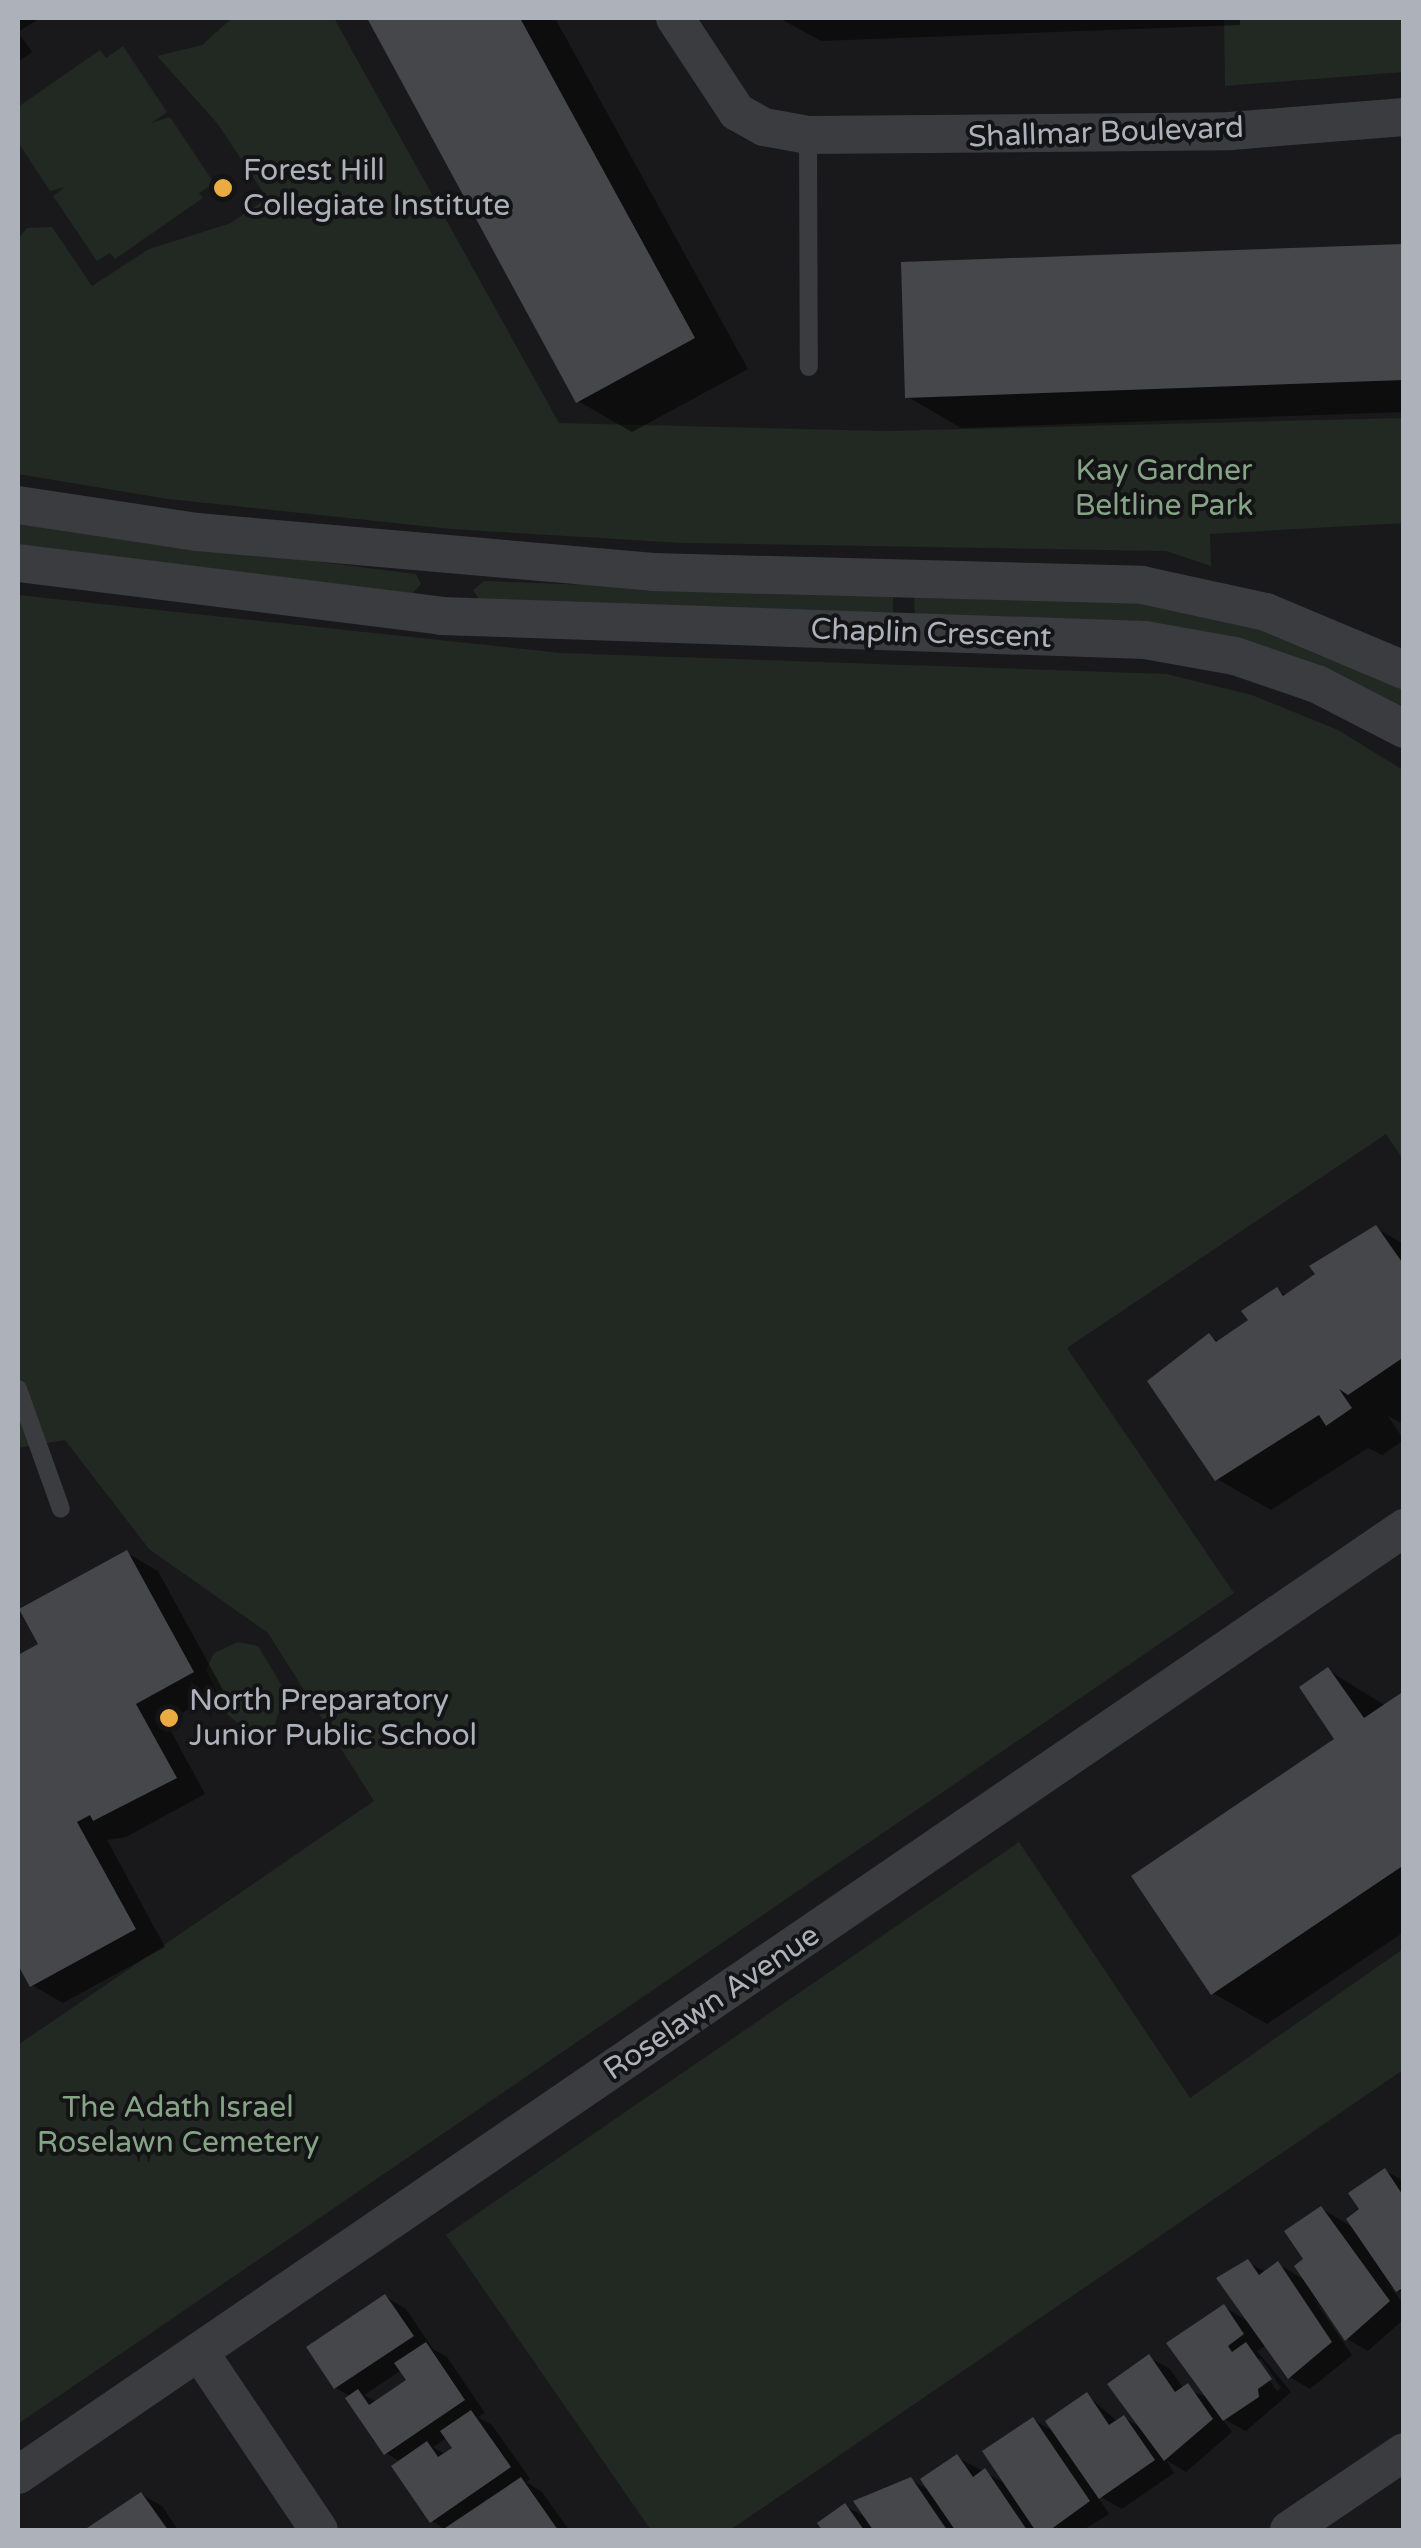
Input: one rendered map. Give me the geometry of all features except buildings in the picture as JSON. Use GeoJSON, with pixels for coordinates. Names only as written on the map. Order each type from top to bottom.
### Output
{"type":"FeatureCollection","features":[{"type":"Feature","properties":{"kind":"street","name":"Shallmar Boulevard"},"geometry":{"type":"LineString","coordinates":[[674,18],[737,112],[764,127],[808,136],[1230,132],[1404,117]]}},
{"type":"Feature","properties":{"kind":"street","name":"Chaplin Crescent"},"geometry":{"type":"LineString","coordinates":[[18,505],[196,532],[652,572],[1142,585],[1266,612],[1404,670]]}},
{"type":"Feature","properties":{"kind":"street"},"geometry":{"type":"LineString","coordinates":[[441,616],[450,557]]}},
{"type":"Feature","properties":{"kind":"street","name":"Chaplin Crescent"},"geometry":{"type":"LineString","coordinates":[[18,564],[441,616],[1146,640],[1236,656],[1317,684],[1404,729]]}},
{"type":"Feature","properties":{"kind":"street","name":"Roselawn Avenue"},"geometry":{"type":"LineString","coordinates":[[18,2475],[1404,1528]]}},
{"type":"Feature","properties":{"kind":"street"},"geometry":{"type":"LineString","coordinates":[[200,2352],[318,2530]]}},
{"type":"Feature","properties":{"kind":"street"},"geometry":{"type":"LineString","coordinates":[[1289,2530],[1404,2452]]}},
{"type":"Feature","properties":{"kind":"lane"},"geometry":{"type":"LineString","coordinates":[[808,136],[809,367]]}},
{"type":"Feature","properties":{"kind":"lane"},"geometry":{"type":"LineString","coordinates":[[18,1389],[60,1509]]}},
{"type":"Feature","properties":{"kind":"green space","name":"Kay Gardner Beltline Park"},"geometry":{"type":"Polygon","coordinates":[[[232,18],[334,18],[559,423],[885,431],[1403,418],[1403,523],[1210,534],[1211,566],[1166,551],[682,543],[451,529],[168,499],[18,474],[18,239],[27,228],[52,227],[92,286],[149,249],[231,223],[267,198],[217,123],[157,56],[202,45],[232,18]]]}},
{"type":"Feature","properties":{"kind":"green space"},"geometry":{"type":"Polygon","coordinates":[[[1224,18],[1403,18],[1403,72],[1225,86],[1224,18]]]}},
{"type":"Feature","properties":{"kind":"green space"},"geometry":{"type":"Polygon","coordinates":[[[123,46],[167,112],[151,123],[170,117],[214,183],[199,193],[203,198],[115,259],[110,253],[97,261],[53,196],[65,187],[50,191],[18,142],[18,107],[100,50],[106,58],[123,46]]]}},
{"type":"Feature","properties":{"kind":"green space"},"geometry":{"type":"Polygon","coordinates":[[[18,524],[416,574],[421,584],[411,595],[18,550],[18,524]]]}},
{"type":"Feature","properties":{"kind":"green space"},"geometry":{"type":"Polygon","coordinates":[[[484,581],[893,596],[893,617],[481,602],[473,590],[484,581]]]}},
{"type":"Feature","properties":{"kind":"green space","name":"The Adath Israel Roselawn Cemetery"},"geometry":{"type":"Polygon","coordinates":[[[18,595],[561,653],[1166,674],[1252,695],[1338,730],[1403,770],[1403,1159],[1386,1134],[1067,1348],[1234,1593],[18,2424],[18,2045],[374,1801],[268,1633],[149,1549],[65,1440],[18,1448],[18,595]]]}},
{"type":"Feature","properties":{"kind":"green space"},"geometry":{"type":"Polygon","coordinates":[[[914,597],[1136,602],[1219,616],[1305,642],[1403,687],[1403,711],[1327,672],[915,619],[914,597]]]}},
{"type":"Feature","properties":{"kind":"green space"},"geometry":{"type":"Polygon","coordinates":[[[238,1642],[258,1646],[285,1691],[275,1724],[250,1733],[228,1715],[206,1670],[214,1653],[238,1642]]]}},
{"type":"Feature","properties":{"kind":"green space"},"geometry":{"type":"Polygon","coordinates":[[[1019,1842],[1190,2098],[1403,1949],[1403,2070],[730,2530],[651,2530],[446,2235],[1019,1842]]]}},
{"type":"Feature","properties":{"kind":"place","name":"Forest Hill Collegiate Institute"},"geometry":{"type":"Point","coordinates":[223,188]}},
{"type":"Feature","properties":{"kind":"place","name":"North Preparatory Junior Public School"},"geometry":{"type":"Point","coordinates":[169,1718]}}]}
